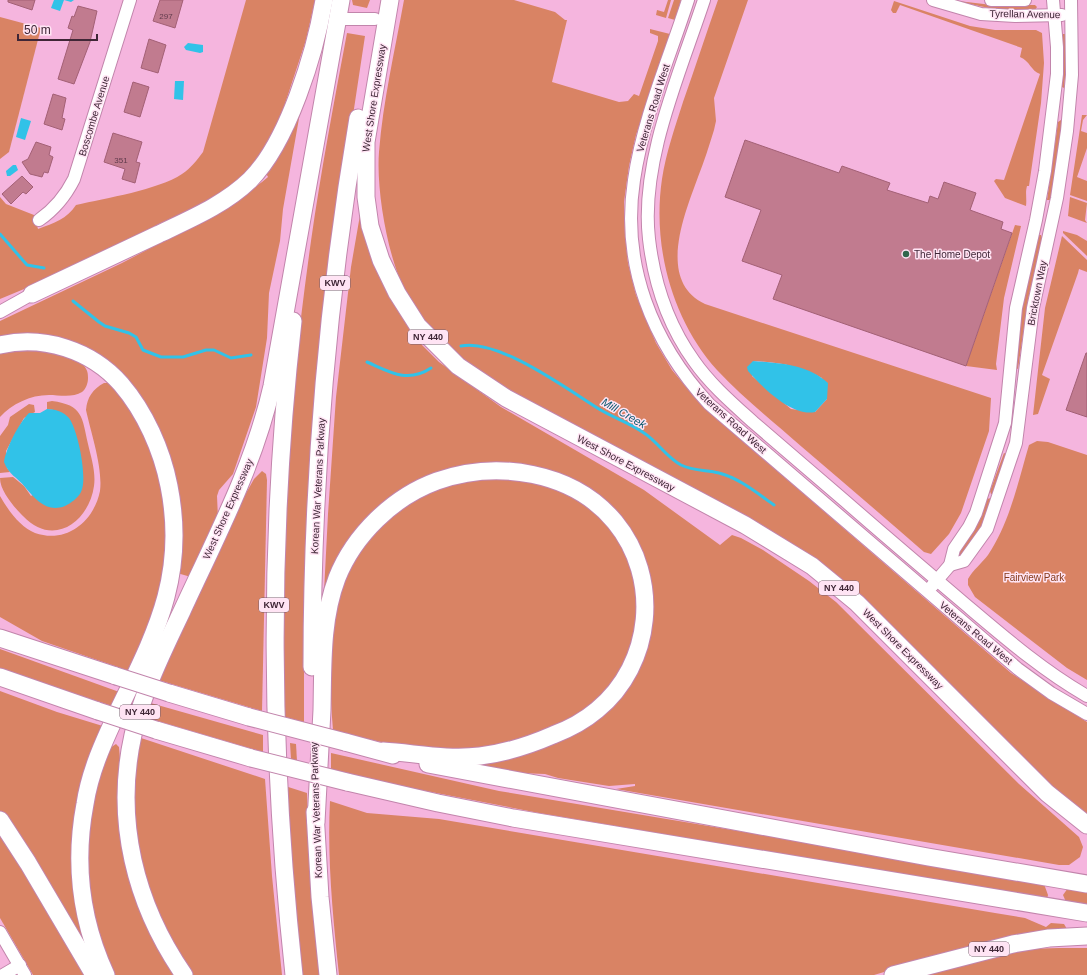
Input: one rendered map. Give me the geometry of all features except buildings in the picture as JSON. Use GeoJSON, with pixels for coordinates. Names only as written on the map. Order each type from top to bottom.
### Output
{"type":"FeatureCollection","features":[{"type":"Feature","properties":{"kind":"highway"},"geometry":{"type":"LineString","coordinates":[[32,294],[198,215],[226,199],[249,180],[268,158],[288,120],[314,43],[324,0]]}},
{"type":"Feature","properties":{"kind":"highway","name":"West Shore Expressway"},"geometry":{"type":"LineString","coordinates":[[184,975],[148,911],[133,864],[126,816],[126,782],[130,750],[143,701],[158,664],[239,490],[257,442],[272,386],[341,0]]}},
{"type":"Feature","properties":{"kind":"highway","name":"Korean War Veterans Parkway"},"geometry":{"type":"LineString","coordinates":[[328,975],[316,822],[312,636],[314,549],[323,386],[350,162],[378,0]]}},
{"type":"Feature","properties":{"kind":"highway","name":"West Shore Expressway"},"geometry":{"type":"LineString","coordinates":[[390,0],[366,142],[366,197],[372,232],[386,271],[404,305],[418,326],[458,366],[506,398],[745,525],[812,566],[857,603],[1046,793],[1087,825]]}},
{"type":"Feature","properties":{"kind":"highway","name":"KWV"},"geometry":{"type":"LineString","coordinates":[[294,975],[277,788],[274,615],[284,405],[294,312],[298,235]]}},
{"type":"Feature","properties":{"kind":"highway"},"geometry":{"type":"LineString","coordinates":[[0,345],[34,342],[63,347],[88,358],[111,374],[131,397],[149,428],[160,453],[170,493],[174,543],[172,571],[167,598],[154,635],[99,754],[89,784],[83,814],[80,851],[81,887],[89,928],[106,975]]}},
{"type":"Feature","properties":{"kind":"highway"},"geometry":{"type":"LineString","coordinates":[[316,822],[326,618],[330,598],[338,574],[352,550],[368,529],[388,509],[416,491],[444,479],[474,472],[501,471],[540,476],[578,491],[598,505],[615,522],[629,542],[639,565],[644,592],[646,617],[641,643],[630,669],[617,690],[597,711],[585,719],[551,736],[514,750],[462,758],[383,751]]}},
{"type":"Feature","properties":{"kind":"highway"},"geometry":{"type":"LineString","coordinates":[[0,625],[24,640],[70,660],[116,676],[249,717],[383,751],[402,758],[465,772],[928,857],[1087,884]]}},
{"type":"Feature","properties":{"kind":"highway"},"geometry":{"type":"LineString","coordinates":[[0,638],[32,650],[70,660]]}},
{"type":"Feature","properties":{"kind":"highway"},"geometry":{"type":"LineString","coordinates":[[0,677],[156,730],[250,758],[438,803],[513,818],[789,865],[1087,913]]}},
{"type":"Feature","properties":{"kind":"highway"},"geometry":{"type":"LineString","coordinates":[[0,820],[28,863],[94,975]]}},
{"type":"Feature","properties":{"kind":"highway","name":"NY 440"},"geometry":{"type":"LineString","coordinates":[[893,975],[1013,944],[1049,938],[1087,936]]}},
{"type":"Feature","properties":{"kind":"street","name":"Boscombe Avenue"},"geometry":{"type":"LineString","coordinates":[[39,220],[54,209],[66,194],[74,179],[130,0]]}},
{"type":"Feature","properties":{"kind":"street","name":"Veterans Road West"},"geometry":{"type":"LineString","coordinates":[[688,0],[650,112],[642,139],[633,180],[631,223],[635,262],[645,301],[671,356],[690,382],[709,404],[927,592],[1018,669],[1051,693],[1087,714]]}},
{"type":"Feature","properties":{"kind":"street","name":"Veterans Road West"},"geometry":{"type":"LineString","coordinates":[[704,0],[656,147],[650,182],[647,220],[656,277],[661,295],[667,312],[684,346],[707,377],[733,403],[1028,658],[1087,696]]}},
{"type":"Feature","properties":{"kind":"street","name":"Tyrellan Avenue"},"geometry":{"type":"LineString","coordinates":[[934,0],[981,14],[1015,16],[1055,16],[1071,14]]}},
{"type":"Feature","properties":{"kind":"street","name":"Tyrellan Avenue"},"geometry":{"type":"LineString","coordinates":[[991,0],[1025,0]]}},
{"type":"Feature","properties":{"kind":"street","name":"Bricktown Way"},"geometry":{"type":"LineString","coordinates":[[927,592],[950,565],[954,549],[969,527],[984,492],[1005,423],[1016,308],[1037,218],[1054,104],[1057,47],[1053,0]]}},
{"type":"Feature","properties":{"kind":"street","name":"Bricktown Way"},"geometry":{"type":"LineString","coordinates":[[950,565],[964,561],[987,529],[1010,464],[1019,428],[1033,308],[1061,174],[1070,106],[1072,75],[1071,0]]}},
{"type":"Feature","properties":{"kind":"street"},"geometry":{"type":"LineString","coordinates":[[338,19],[375,19]]}},
{"type":"Feature","properties":{"kind":"street"},"geometry":{"type":"LineString","coordinates":[[676,87],[684,45],[684,38],[678,30]]}},
{"type":"Feature","properties":{"kind":"street"},"geometry":{"type":"LineString","coordinates":[[1054,104],[1070,106]]}},
{"type":"Feature","properties":{"kind":"street"},"geometry":{"type":"LineString","coordinates":[[650,112],[665,118]]}},
{"type":"Feature","properties":{"kind":"street"},"geometry":{"type":"LineString","coordinates":[[1037,218],[1052,221]]}},
{"type":"Feature","properties":{"kind":"street"},"geometry":{"type":"LineString","coordinates":[[0,307],[32,294]]}},
{"type":"Feature","properties":{"kind":"street"},"geometry":{"type":"LineString","coordinates":[[0,312],[32,294]]}},
{"type":"Feature","properties":{"kind":"street"},"geometry":{"type":"LineString","coordinates":[[1008,389],[1019,428]]}},
{"type":"Feature","properties":{"kind":"street"},"geometry":{"type":"LineString","coordinates":[[0,932],[22,970],[3,975]]}},
{"type":"Feature","properties":{"kind":"green space"},"geometry":{"type":"Polygon","coordinates":[[[246,0],[315,0],[306,40],[280,119],[256,162],[230,188],[191,211],[161,223],[53,277],[0,299],[0,197],[6,204],[34,215],[38,229],[69,214],[76,205],[160,185],[185,172],[194,164],[203,152],[246,0]]]}},
{"type":"Feature","properties":{"kind":"green space"},"geometry":{"type":"Polygon","coordinates":[[[352,0],[370,0],[367,8],[353,5],[352,0]]]}},
{"type":"Feature","properties":{"kind":"green space"},"geometry":{"type":"Polygon","coordinates":[[[404,0],[514,0],[555,12],[567,20],[552,82],[619,102],[628,101],[634,94],[639,96],[658,41],[658,36],[650,33],[650,29],[670,34],[636,135],[629,166],[624,202],[628,263],[636,295],[656,343],[672,370],[702,406],[1011,673],[1087,722],[1087,818],[1075,810],[869,607],[479,373],[462,361],[430,329],[410,301],[399,277],[393,260],[384,223],[379,185],[379,152],[383,114],[404,0]]]}},
{"type":"Feature","properties":{"kind":"green space"},"geometry":{"type":"Polygon","coordinates":[[[668,0],[671,0],[666,18],[656,15],[657,10],[664,12],[668,0]]]}},
{"type":"Feature","properties":{"kind":"green space"},"geometry":{"type":"Polygon","coordinates":[[[674,0],[681,0],[675,20],[668,18],[674,0]]]}},
{"type":"Feature","properties":{"kind":"green space"},"geometry":{"type":"Polygon","coordinates":[[[718,0],[748,0],[714,98],[716,121],[714,130],[682,227],[678,245],[678,263],[681,280],[690,293],[705,304],[991,398],[989,431],[961,513],[949,534],[931,554],[924,552],[737,390],[717,370],[701,350],[677,305],[663,256],[660,230],[662,179],[674,130],[718,0]],[[753,361],[752,376],[791,409],[815,412],[827,399],[822,378],[806,370],[753,361]]]}},
{"type":"Feature","properties":{"kind":"green space"},"geometry":{"type":"Polygon","coordinates":[[[950,0],[992,5],[1035,5],[1037,7],[1035,10],[999,10],[950,0]]]}},
{"type":"Feature","properties":{"kind":"green space"},"geometry":{"type":"Polygon","coordinates":[[[894,1],[970,26],[995,30],[1036,30],[1042,33],[1044,63],[1041,103],[1029,186],[1027,186],[1026,189],[1026,206],[1005,198],[994,181],[996,179],[1004,180],[1040,74],[1034,71],[1026,61],[1020,57],[1022,48],[900,5],[896,13],[893,13],[891,10],[894,1]]]}},
{"type":"Feature","properties":{"kind":"green space"},"geometry":{"type":"Polygon","coordinates":[[[0,17],[41,28],[9,152],[0,159],[0,17]]]}},
{"type":"Feature","properties":{"kind":"green space"},"geometry":{"type":"Polygon","coordinates":[[[347,33],[365,36],[332,254],[304,666],[304,722],[285,717],[282,658],[282,598],[286,479],[296,359],[311,241],[323,163],[347,33]]]}},
{"type":"Feature","properties":{"kind":"green space"},"geometry":{"type":"Polygon","coordinates":[[[1063,34],[1067,34],[1068,47],[1064,88],[1062,87],[1063,34]]]}},
{"type":"Feature","properties":{"kind":"green space"},"geometry":{"type":"Polygon","coordinates":[[[301,107],[283,209],[280,241],[269,293],[267,338],[256,407],[233,474],[219,490],[217,496],[218,518],[191,577],[177,573],[173,480],[105,363],[0,340],[0,321],[122,263],[223,210],[268,177],[265,171],[301,107]]]}},
{"type":"Feature","properties":{"kind":"green space"},"geometry":{"type":"Polygon","coordinates":[[[1082,115],[1087,115],[1083,120],[1081,131],[1087,133],[1087,148],[1077,177],[1087,181],[1087,201],[1070,195],[1082,115]]]}},
{"type":"Feature","properties":{"kind":"green space"},"geometry":{"type":"Polygon","coordinates":[[[1061,120],[1062,124],[1051,200],[1047,200],[1058,122],[1061,120]]]}},
{"type":"Feature","properties":{"kind":"green space"},"geometry":{"type":"Polygon","coordinates":[[[1070,197],[1087,203],[1085,220],[1087,223],[1068,216],[1070,197]]]}},
{"type":"Feature","properties":{"kind":"green space"},"geometry":{"type":"Polygon","coordinates":[[[360,215],[407,324],[422,345],[439,362],[501,407],[644,490],[720,545],[732,535],[741,538],[763,550],[809,581],[836,602],[1019,784],[1079,837],[1083,847],[1080,857],[1069,865],[1059,865],[616,789],[635,786],[635,784],[609,786],[558,778],[545,774],[519,773],[475,765],[556,740],[644,651],[629,534],[532,468],[408,489],[324,592],[336,397],[351,267],[360,215]]]}},
{"type":"Feature","properties":{"kind":"green space"},"geometry":{"type":"Polygon","coordinates":[[[1015,225],[1021,226],[1004,298],[996,364],[997,370],[966,366],[1015,225]]]}},
{"type":"Feature","properties":{"kind":"green space"},"geometry":{"type":"Polygon","coordinates":[[[1063,231],[1077,235],[1087,241],[1087,256],[1063,233],[1063,231]]]}},
{"type":"Feature","properties":{"kind":"green space"},"geometry":{"type":"Polygon","coordinates":[[[1038,235],[1041,235],[1042,238],[1028,300],[1018,369],[1016,368],[1021,311],[1038,235]]]}},
{"type":"Feature","properties":{"kind":"green space"},"geometry":{"type":"Polygon","coordinates":[[[1062,236],[1087,260],[1087,272],[1079,269],[1042,375],[1050,379],[1038,414],[1033,415],[1045,308],[1062,236]]]}},
{"type":"Feature","properties":{"kind":"green space"},"geometry":{"type":"Polygon","coordinates":[[[25,349],[53,352],[82,363],[87,370],[88,382],[85,389],[78,394],[66,396],[42,395],[28,399],[16,404],[0,417],[0,353],[25,349]]]}},
{"type":"Feature","properties":{"kind":"green space"},"geometry":{"type":"Polygon","coordinates":[[[104,383],[109,383],[116,389],[141,425],[159,466],[169,528],[166,574],[132,672],[42,641],[0,617],[0,496],[19,522],[24,527],[35,533],[47,536],[58,535],[77,527],[85,520],[92,512],[100,491],[100,472],[86,410],[91,394],[104,383]]]}},
{"type":"Feature","properties":{"kind":"green space"},"geometry":{"type":"Polygon","coordinates":[[[52,401],[62,403],[75,409],[82,420],[93,465],[94,486],[91,499],[77,520],[68,526],[57,530],[46,530],[34,525],[23,516],[5,493],[2,488],[0,478],[13,477],[24,486],[31,496],[82,464],[74,429],[70,422],[64,415],[57,411],[47,409],[47,402],[52,401]]]}},
{"type":"Feature","properties":{"kind":"green space"},"geometry":{"type":"Polygon","coordinates":[[[29,404],[34,405],[35,412],[24,418],[6,451],[7,468],[10,472],[0,473],[0,436],[8,425],[10,417],[29,404]]]}},
{"type":"Feature","properties":{"kind":"green space","name":"Fairview Park"},"geometry":{"type":"Polygon","coordinates":[[[1037,441],[1048,442],[1087,455],[1087,680],[1067,668],[975,597],[968,585],[968,579],[988,555],[996,542],[1013,502],[1029,445],[1037,441]]]}},
{"type":"Feature","properties":{"kind":"green space"},"geometry":{"type":"Polygon","coordinates":[[[1004,453],[1006,454],[993,494],[991,494],[990,491],[1004,453]]]}},
{"type":"Feature","properties":{"kind":"green space"},"geometry":{"type":"Polygon","coordinates":[[[262,471],[266,474],[267,480],[262,711],[158,680],[241,502],[254,479],[262,471]]]}},
{"type":"Feature","properties":{"kind":"green space"},"geometry":{"type":"Polygon","coordinates":[[[488,479],[522,480],[555,489],[574,499],[591,511],[606,525],[618,542],[628,560],[635,581],[638,613],[627,658],[617,677],[596,702],[586,710],[554,728],[530,737],[477,750],[450,751],[399,746],[333,730],[331,662],[335,607],[344,582],[353,564],[377,531],[392,517],[425,494],[443,487],[488,479]]]}},
{"type":"Feature","properties":{"kind":"green space"},"geometry":{"type":"Polygon","coordinates":[[[991,498],[990,506],[984,521],[961,556],[958,557],[960,550],[974,531],[987,499],[991,498]]]}},
{"type":"Feature","properties":{"kind":"green space"},"geometry":{"type":"Polygon","coordinates":[[[0,649],[122,693],[115,707],[0,669],[0,649]]]}},
{"type":"Feature","properties":{"kind":"green space"},"geometry":{"type":"Polygon","coordinates":[[[0,691],[57,712],[106,727],[80,801],[93,957],[0,811],[0,691]]]}},
{"type":"Feature","properties":{"kind":"green space"},"geometry":{"type":"Polygon","coordinates":[[[147,702],[263,735],[263,752],[144,717],[147,702]]]}},
{"type":"Feature","properties":{"kind":"green space"},"geometry":{"type":"Polygon","coordinates":[[[138,737],[265,779],[272,876],[282,975],[191,975],[173,949],[139,862],[132,802],[138,737]]]}},
{"type":"Feature","properties":{"kind":"green space"},"geometry":{"type":"Polygon","coordinates":[[[290,743],[296,744],[297,761],[291,759],[290,743]]]}},
{"type":"Feature","properties":{"kind":"green space"},"geometry":{"type":"Polygon","coordinates":[[[116,744],[119,747],[120,759],[118,792],[134,894],[149,932],[175,975],[111,975],[103,957],[85,876],[93,789],[110,748],[116,744]]]}},
{"type":"Feature","properties":{"kind":"green space"},"geometry":{"type":"Polygon","coordinates":[[[331,753],[499,791],[1044,884],[1048,895],[1047,899],[539,813],[400,786],[331,769],[331,753]]]}},
{"type":"Feature","properties":{"kind":"green space"},"geometry":{"type":"Polygon","coordinates":[[[282,785],[307,793],[309,849],[320,975],[301,975],[282,785]]]}},
{"type":"Feature","properties":{"kind":"green space"},"geometry":{"type":"Polygon","coordinates":[[[330,801],[367,813],[439,819],[1025,918],[1046,927],[1051,923],[1064,924],[1067,929],[921,961],[874,975],[339,975],[330,866],[330,801]]]}},
{"type":"Feature","properties":{"kind":"green space"},"geometry":{"type":"Polygon","coordinates":[[[0,833],[86,975],[33,975],[0,918],[0,833]]]}},
{"type":"Feature","properties":{"kind":"green space"},"geometry":{"type":"Polygon","coordinates":[[[1068,888],[1087,889],[1087,907],[1066,902],[1063,895],[1068,888]]]}},
{"type":"Feature","properties":{"kind":"green space"},"geometry":{"type":"Polygon","coordinates":[[[1087,948],[1087,975],[926,975],[1025,949],[1087,948]]]}},
{"type":"Feature","properties":{"kind":"water"},"geometry":{"type":"Polygon","coordinates":[[[54,0],[64,0],[60,11],[51,8],[54,0]]]}},
{"type":"Feature","properties":{"kind":"water"},"geometry":{"type":"Polygon","coordinates":[[[188,43],[203,45],[203,52],[200,53],[186,50],[184,47],[188,43]]]}},
{"type":"Feature","properties":{"kind":"water"},"geometry":{"type":"Polygon","coordinates":[[[175,81],[184,81],[183,100],[174,99],[175,81]]]}},
{"type":"Feature","properties":{"kind":"water"},"geometry":{"type":"Polygon","coordinates":[[[21,118],[31,121],[25,140],[16,137],[21,118]]]}},
{"type":"Feature","properties":{"kind":"water"},"geometry":{"type":"Polygon","coordinates":[[[13,165],[16,165],[18,170],[10,176],[7,176],[6,171],[13,165]]]}},
{"type":"Feature","properties":{"kind":"water"},"geometry":{"type":"Polygon","coordinates":[[[753,361],[793,366],[812,372],[828,383],[827,399],[815,412],[797,410],[787,405],[769,392],[748,371],[747,367],[753,361]]]}},
{"type":"Feature","properties":{"kind":"water"},"geometry":{"type":"Polygon","coordinates":[[[47,409],[59,411],[69,418],[79,443],[83,466],[83,486],[81,492],[72,502],[59,508],[47,506],[38,501],[11,473],[4,462],[10,443],[25,417],[29,413],[40,413],[47,409]]]}},
{"type":"Feature","properties":{"kind":"waterway","name":"Mill Creek"},"geometry":{"type":"LineString","coordinates":[[0,234],[27,265],[44,268]]}},
{"type":"Feature","properties":{"kind":"waterway","name":"Mill Creek"},"geometry":{"type":"LineString","coordinates":[[73,301],[105,326],[129,333],[136,337],[143,350],[161,357],[183,357],[206,350],[214,350],[231,358],[251,355]]}},
{"type":"Feature","properties":{"kind":"waterway","name":"Mill Creek"},"geometry":{"type":"LineString","coordinates":[[461,346],[476,346],[494,350],[532,367],[599,409],[639,429],[681,465],[719,473],[734,478],[748,486],[774,505]]}},
{"type":"Feature","properties":{"kind":"waterway","name":"Mill Creek"},"geometry":{"type":"LineString","coordinates":[[367,362],[390,372],[406,376],[422,373],[431,368]]}},
{"type":"Feature","properties":{"kind":"place","name":"The Home Depot"},"geometry":{"type":"Point","coordinates":[906,254]}}]}
